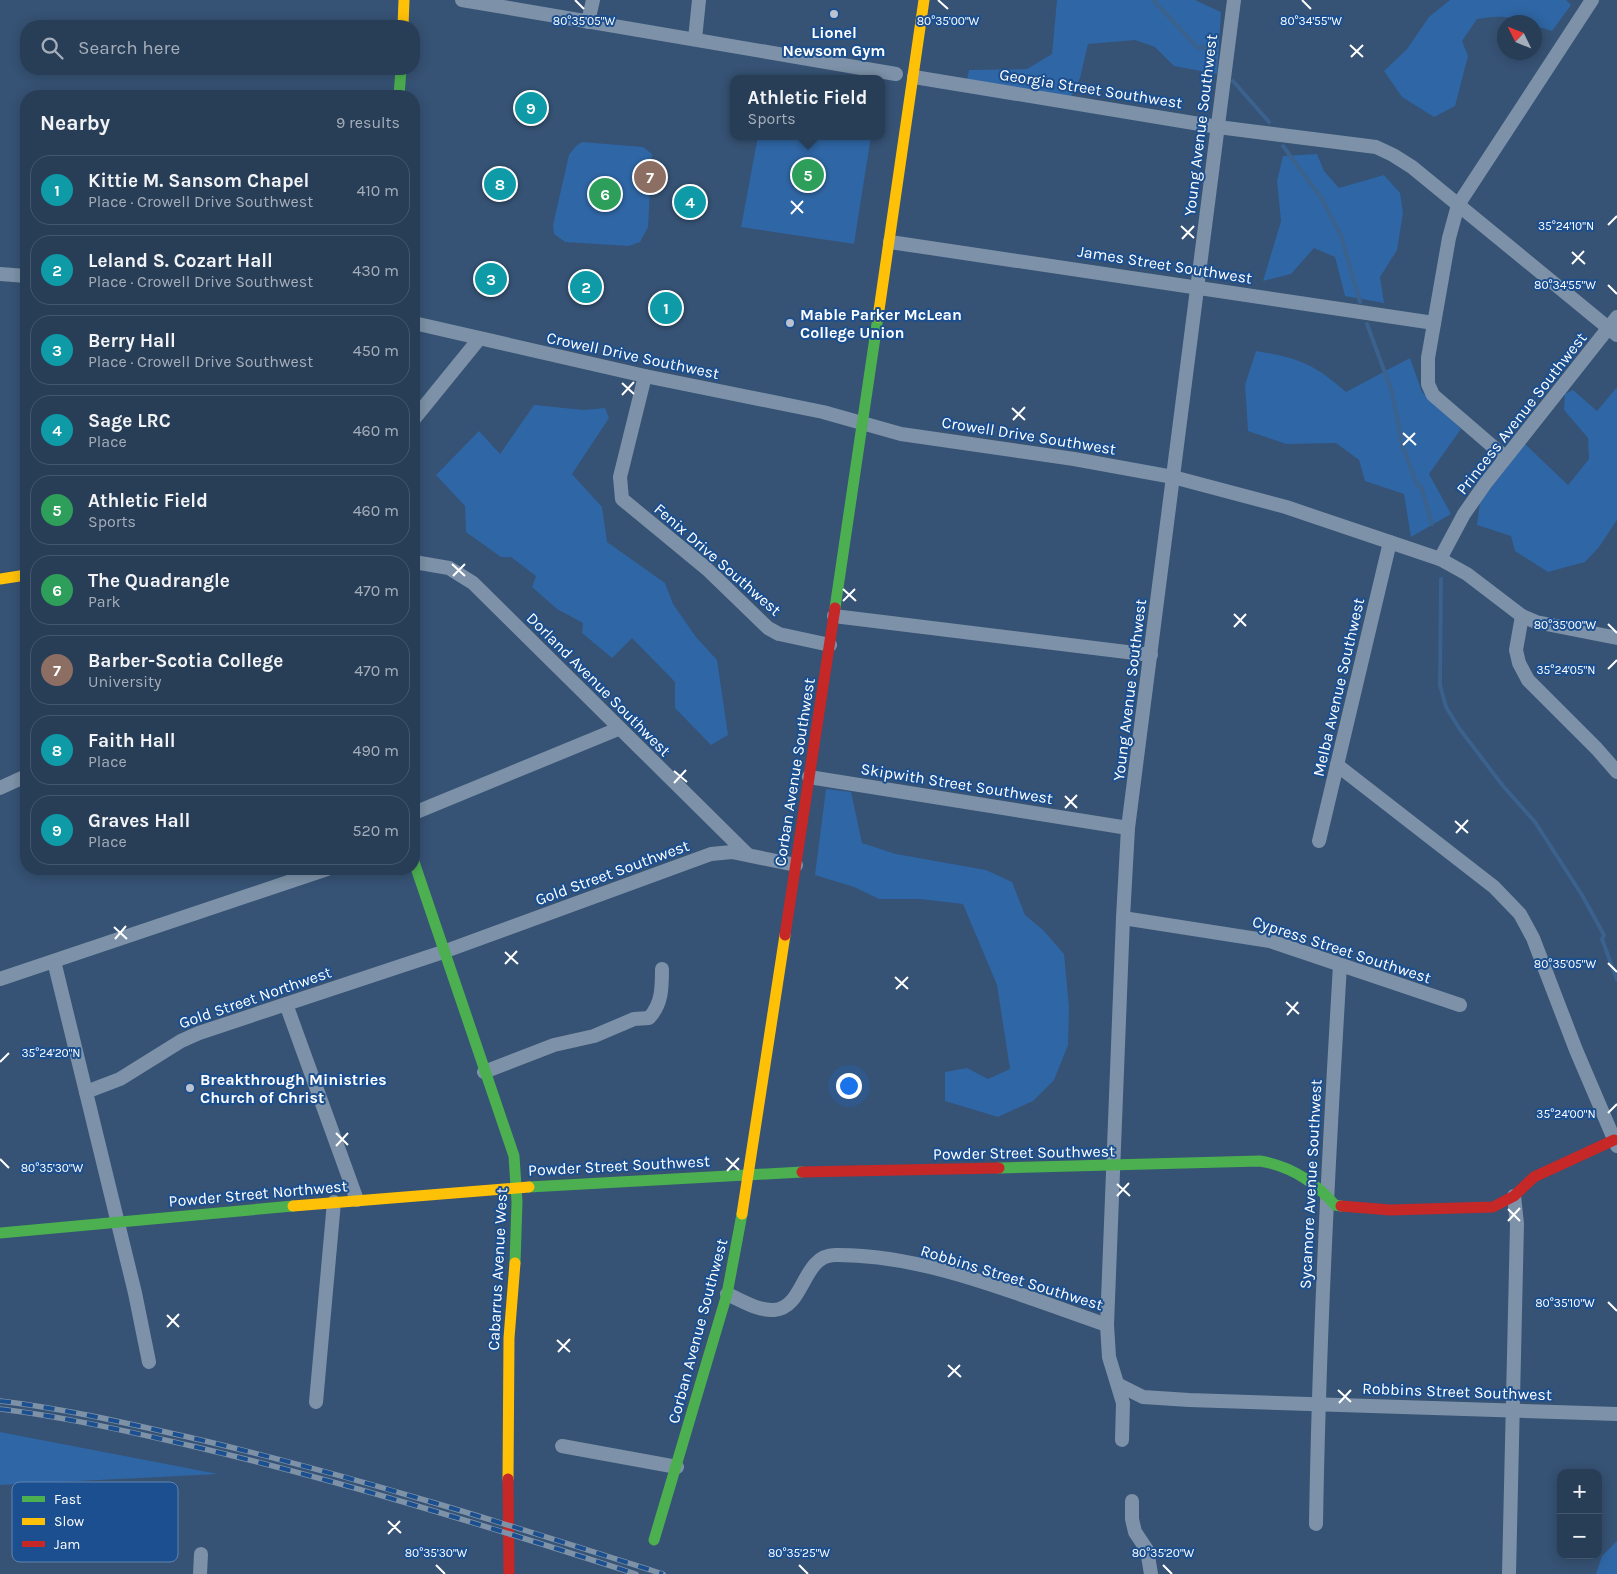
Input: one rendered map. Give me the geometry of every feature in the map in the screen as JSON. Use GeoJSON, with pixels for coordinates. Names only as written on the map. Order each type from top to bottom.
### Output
{"type":"FeatureCollection","features":[{"type":"Feature","properties":{"kind":"street"},"geometry":{"type":"LineString","coordinates":[[403,20],[404,0]]}},
{"type":"Feature","properties":{"kind":"street"},"geometry":{"type":"LineString","coordinates":[[462,0],[896,74]]}},
{"type":"Feature","properties":{"kind":"street"},"geometry":{"type":"LineString","coordinates":[[588,22],[593,0]]}},
{"type":"Feature","properties":{"kind":"street"},"geometry":{"type":"LineString","coordinates":[[695,40],[699,0]]}},
{"type":"Feature","properties":{"kind":"street","name":"Corban Avenue Southwest"},"geometry":{"type":"LineString","coordinates":[[654,1540],[727,1294],[736,1254],[830,645],[924,0]]}},
{"type":"Feature","properties":{"kind":"street","name":"Young Avenue Southwest"},"geometry":{"type":"LineString","coordinates":[[1122,1440],[1123,1403],[1109,1357],[1107,1325],[1122,918],[1128,828],[1218,127],[1232,0]]}},
{"type":"Feature","properties":{"kind":"street"},"geometry":{"type":"LineString","coordinates":[[1505,457],[1433,395],[1428,384],[1427,370],[1434,323],[1458,205],[1592,0]]}},
{"type":"Feature","properties":{"kind":"street"},"geometry":{"type":"LineString","coordinates":[[399,90],[401,75]]}},
{"type":"Feature","properties":{"kind":"street","name":"Georgia Street Southwest"},"geometry":{"type":"LineString","coordinates":[[914,77],[1218,127],[1376,147],[1412,167],[1614,327]]}},
{"type":"Feature","properties":{"kind":"street","name":"James Street Southwest"},"geometry":{"type":"LineString","coordinates":[[890,242],[1197,286],[1434,323]]}},
{"type":"Feature","properties":{"kind":"street"},"geometry":{"type":"LineString","coordinates":[[0,274],[20,276]]}},
{"type":"Feature","properties":{"kind":"street","name":"Crowell Drive Southwest"},"geometry":{"type":"LineString","coordinates":[[420,324],[645,376],[863,422],[900,434],[1074,458],[1173,477],[1286,507],[1440,559],[1467,574],[1522,616],[1536,622],[1615,636]]}},
{"type":"Feature","properties":{"kind":"street","name":"Princess Avenue Southwest"},"geometry":{"type":"LineString","coordinates":[[1440,559],[1464,514],[1505,457],[1614,327]]}},
{"type":"Feature","properties":{"kind":"street"},"geometry":{"type":"LineString","coordinates":[[420,412],[479,339]]}},
{"type":"Feature","properties":{"kind":"street","name":"Fenix Drive Southwest"},"geometry":{"type":"LineString","coordinates":[[645,376],[622,468],[620,490],[622,499],[707,568],[768,628],[779,634],[830,645]]}},
{"type":"Feature","properties":{"kind":"street","name":"Melba Avenue Southwest"},"geometry":{"type":"LineString","coordinates":[[1319,841],[1390,542]]}},
{"type":"Feature","properties":{"kind":"street","name":"Dorland Avenue Southwest"},"geometry":{"type":"LineString","coordinates":[[420,563],[449,568],[474,583],[618,729],[746,854]]}},
{"type":"Feature","properties":{"kind":"street"},"geometry":{"type":"LineString","coordinates":[[0,579],[20,576]]}},
{"type":"Feature","properties":{"kind":"street"},"geometry":{"type":"LineString","coordinates":[[834,616],[1151,655]]}},
{"type":"Feature","properties":{"kind":"street"},"geometry":{"type":"LineString","coordinates":[[1522,616],[1516,650],[1519,663],[1528,680],[1598,749],[1617,772]]}},
{"type":"Feature","properties":{"kind":"street"},"geometry":{"type":"LineString","coordinates":[[420,811],[618,729]]}},
{"type":"Feature","properties":{"kind":"street"},"geometry":{"type":"LineString","coordinates":[[1337,765],[1494,887],[1520,914],[1533,938],[1576,1050],[1616,1143]]}},
{"type":"Feature","properties":{"kind":"street","name":"Skipwith Street Southwest"},"geometry":{"type":"LineString","coordinates":[[809,777],[1128,828]]}},
{"type":"Feature","properties":{"kind":"street"},"geometry":{"type":"LineString","coordinates":[[0,788],[20,779]]}},
{"type":"Feature","properties":{"kind":"street","name":"Gold Street Southwest"},"geometry":{"type":"LineString","coordinates":[[443,952],[711,854],[732,852],[796,865]]}},
{"type":"Feature","properties":{"kind":"street"},"geometry":{"type":"LineString","coordinates":[[0,979],[309,875]]}},
{"type":"Feature","properties":{"kind":"street","name":"Cabarrus Avenue West"},"geometry":{"type":"LineString","coordinates":[[418,875],[514,1156],[518,1186],[518,1214],[509,1339],[509,1574]]}},
{"type":"Feature","properties":{"kind":"street","name":"Cypress Street Southwest"},"geometry":{"type":"LineString","coordinates":[[1122,918],[1270,941],[1460,1005]]}},
{"type":"Feature","properties":{"kind":"street","name":"Gold Street Northwest"},"geometry":{"type":"LineString","coordinates":[[86,1092],[120,1079],[181,1041],[443,952]]}},
{"type":"Feature","properties":{"kind":"street"},"geometry":{"type":"LineString","coordinates":[[54,961],[149,1362]]}},
{"type":"Feature","properties":{"kind":"street","name":"Sycamore Avenue Southwest"},"geometry":{"type":"LineString","coordinates":[[1316,1524],[1318,1404],[1326,1197],[1340,965]]}},
{"type":"Feature","properties":{"kind":"street"},"geometry":{"type":"LineString","coordinates":[[484,1072],[554,1046],[594,1036],[634,1020],[649,1018],[657,1009],[662,991],[662,969]]}},
{"type":"Feature","properties":{"kind":"street"},"geometry":{"type":"LineString","coordinates":[[286,1004],[357,1200]]}},
{"type":"Feature","properties":{"kind":"street","name":"Powder Street Southwest"},"geometry":{"type":"LineString","coordinates":[[518,1186],[749,1174],[1260,1161],[1279,1164],[1318,1186],[1335,1205],[1390,1210],[1493,1208],[1514,1196],[1534,1177],[1616,1143]]}},
{"type":"Feature","properties":{"kind":"street","name":"Powder Street Northwest"},"geometry":{"type":"LineString","coordinates":[[0,1233],[518,1186]]}},
{"type":"Feature","properties":{"kind":"street"},"geometry":{"type":"LineString","coordinates":[[1509,1574],[1517,1224],[1514,1196]]}},
{"type":"Feature","properties":{"kind":"street"},"geometry":{"type":"LineString","coordinates":[[316,1402],[334,1202]]}},
{"type":"Feature","properties":{"kind":"street","name":"Robbins Street Southwest"},"geometry":{"type":"LineString","coordinates":[[727,1294],[758,1308],[772,1310],[784,1308],[818,1262],[827,1255],[850,1255],[893,1259],[949,1272],[1107,1325]]}},
{"type":"Feature","properties":{"kind":"street","name":"Robbins Street Southwest"},"geometry":{"type":"LineString","coordinates":[[1119,1385],[1143,1397],[1617,1414]]}},
{"type":"Feature","properties":{"kind":"street"},"geometry":{"type":"LineString","coordinates":[[562,1446],[677,1467]]}},
{"type":"Feature","properties":{"kind":"street"},"geometry":{"type":"LineString","coordinates":[[1132,1500],[1132,1519],[1135,1532],[1147,1550],[1151,1574]]}},
{"type":"Feature","properties":{"kind":"street"},"geometry":{"type":"LineString","coordinates":[[200,1574],[201,1554]]}},
{"type":"Feature","properties":{"kind":"shaded area"},"geometry":{"type":"Polygon","coordinates":[[[1057,0],[1195,0],[1221,12],[1217,74],[1174,66],[1155,47],[1135,40],[1088,44],[1080,78],[1071,97],[967,80],[969,70],[1027,69],[1052,54],[1057,0]]]}},
{"type":"Feature","properties":{"kind":"shaded area"},"geometry":{"type":"Polygon","coordinates":[[[1450,0],[1566,0],[1571,5],[1552,31],[1542,28],[1542,15],[1497,15],[1497,17],[1477,19],[1462,41],[1468,56],[1455,106],[1434,117],[1402,97],[1384,71],[1407,49],[1429,17],[1450,0]]]}},
{"type":"Feature","properties":{"kind":"shaded area"},"geometry":{"type":"Polygon","coordinates":[[[757,140],[870,140],[854,244],[741,227],[757,140]]]}},
{"type":"Feature","properties":{"kind":"shaded area"},"geometry":{"type":"Polygon","coordinates":[[[582,142],[643,147],[652,154],[648,227],[640,242],[629,246],[565,242],[554,234],[553,225],[569,155],[582,142]]]}},
{"type":"Feature","properties":{"kind":"shaded area"},"geometry":{"type":"Polygon","coordinates":[[[1317,154],[1324,171],[1339,188],[1384,175],[1400,193],[1403,213],[1397,250],[1380,277],[1384,303],[1345,296],[1335,257],[1314,248],[1291,274],[1263,281],[1281,221],[1277,181],[1283,156],[1317,154]]]}},
{"type":"Feature","properties":{"kind":"shaded area"},"geometry":{"type":"Polygon","coordinates":[[[1256,351],[1284,356],[1305,363],[1324,374],[1346,392],[1410,358],[1422,392],[1461,429],[1429,474],[1451,514],[1411,537],[1404,494],[1365,481],[1359,460],[1336,443],[1286,444],[1248,431],[1245,385],[1256,351]]]}},
{"type":"Feature","properties":{"kind":"shaded area"},"geometry":{"type":"Polygon","coordinates":[[[1617,387],[1617,520],[1599,547],[1585,562],[1548,572],[1515,551],[1511,536],[1477,525],[1480,502],[1525,444],[1568,485],[1589,459],[1588,438],[1564,410],[1565,394],[1573,390],[1597,411],[1617,387]]]}},
{"type":"Feature","properties":{"kind":"shaded area"},"geometry":{"type":"Polygon","coordinates":[[[534,405],[584,410],[605,408],[609,418],[572,474],[602,507],[607,542],[665,583],[673,604],[696,637],[717,660],[728,735],[711,745],[675,708],[675,682],[632,638],[612,658],[582,633],[583,623],[557,609],[532,587],[536,576],[511,557],[501,557],[466,532],[465,506],[436,475],[479,431],[500,454],[534,405]]]}},
{"type":"Feature","properties":{"kind":"shaded area"},"geometry":{"type":"Polygon","coordinates":[[[826,789],[851,792],[862,843],[896,854],[986,870],[1012,882],[1025,915],[1043,930],[1064,954],[1069,1007],[1068,1045],[1054,1080],[1033,1101],[998,1117],[945,1101],[945,1072],[967,1068],[988,1079],[1010,1069],[997,985],[963,904],[920,899],[879,899],[854,887],[815,875],[826,789]]]}},
{"type":"Feature","properties":{"kind":"shaded area"},"geometry":{"type":"Polygon","coordinates":[[[0,1432],[218,1474],[59,1482],[12,1482],[12,1484],[0,1485],[0,1432]]]}},
{"type":"Feature","properties":{"kind":"shaded area"},"geometry":{"type":"Polygon","coordinates":[[[1617,1541],[1617,1574],[1596,1574],[1602,1556],[1617,1541]]]}},
{"type":"Feature","properties":{"kind":"waterway"},"geometry":{"type":"LineString","coordinates":[[1153,0],[1198,48],[1203,47],[1216,61]]}},
{"type":"Feature","properties":{"kind":"waterway"},"geometry":{"type":"LineString","coordinates":[[1233,81],[1269,122]]}},
{"type":"Feature","properties":{"kind":"waterway"},"geometry":{"type":"LineString","coordinates":[[1283,146],[1322,199],[1341,236],[1360,302]]}},
{"type":"Feature","properties":{"kind":"waterway"},"geometry":{"type":"LineString","coordinates":[[1367,324],[1392,392],[1402,444],[1417,485],[1421,486],[1432,524]]}},
{"type":"Feature","properties":{"kind":"waterway"},"geometry":{"type":"LineString","coordinates":[[1441,579],[1440,685],[1446,707],[1459,728],[1503,786],[1535,822],[1582,895],[1604,935],[1602,939],[1617,980]]}},
{"type":"Feature","properties":{"kind":"railway"},"geometry":{"type":"LineString","coordinates":[[0,1401],[51,1408],[101,1418],[259,1454],[433,1502],[663,1574]]}},
{"type":"Feature","properties":{"kind":"railway"},"geometry":{"type":"LineString","coordinates":[[0,1409],[98,1425],[172,1441],[307,1475],[527,1539],[636,1574]]}},
{"type":"Feature","properties":{"kind":"traffic: fast"},"geometry":{"type":"LineString","coordinates":[[399,90],[401,75]]}},
{"type":"Feature","properties":{"kind":"traffic: fast"},"geometry":{"type":"LineString","coordinates":[[835,608],[878,317]]}},
{"type":"Feature","properties":{"kind":"traffic: fast"},"geometry":{"type":"LineString","coordinates":[[418,875],[514,1156],[517,1202],[515,1263]]}},
{"type":"Feature","properties":{"kind":"traffic: fast"},"geometry":{"type":"LineString","coordinates":[[999,1168],[1260,1161],[1271,1163],[1302,1176],[1335,1205],[1341,1206]]}},
{"type":"Feature","properties":{"kind":"traffic: fast"},"geometry":{"type":"LineString","coordinates":[[529,1187],[802,1172]]}},
{"type":"Feature","properties":{"kind":"traffic: fast"},"geometry":{"type":"LineString","coordinates":[[0,1233],[293,1206]]}},
{"type":"Feature","properties":{"kind":"traffic: fast"},"geometry":{"type":"LineString","coordinates":[[654,1540],[727,1294],[742,1214]]}},
{"type":"Feature","properties":{"kind":"traffic: slow"},"geometry":{"type":"LineString","coordinates":[[403,20],[404,0]]}},
{"type":"Feature","properties":{"kind":"traffic: slow"},"geometry":{"type":"LineString","coordinates":[[878,317],[924,0]]}},
{"type":"Feature","properties":{"kind":"traffic: slow"},"geometry":{"type":"LineString","coordinates":[[0,579],[20,576]]}},
{"type":"Feature","properties":{"kind":"traffic: slow"},"geometry":{"type":"LineString","coordinates":[[742,1214],[785,935]]}},
{"type":"Feature","properties":{"kind":"traffic: slow"},"geometry":{"type":"LineString","coordinates":[[293,1206],[529,1187]]}},
{"type":"Feature","properties":{"kind":"traffic: slow"},"geometry":{"type":"LineString","coordinates":[[508,1479],[509,1338],[515,1263]]}},
{"type":"Feature","properties":{"kind":"traffic: jam"},"geometry":{"type":"LineString","coordinates":[[785,935],[835,608]]}},
{"type":"Feature","properties":{"kind":"traffic: jam"},"geometry":{"type":"LineString","coordinates":[[1341,1206],[1390,1210],[1493,1207],[1514,1196],[1534,1177],[1614,1140]]}},
{"type":"Feature","properties":{"kind":"traffic: jam"},"geometry":{"type":"LineString","coordinates":[[802,1172],[999,1168]]}},
{"type":"Feature","properties":{"kind":"traffic: jam"},"geometry":{"type":"LineString","coordinates":[[508,1479],[509,1574]]}},
{"type":"Feature","properties":{"kind":"place","name":"Lionel Newsom Gym"},"geometry":{"type":"Point","coordinates":[834,14]}},
{"type":"Feature","properties":{"kind":"place","name":"Graves Hall"},"geometry":{"type":"Point","coordinates":[531,108]}},
{"type":"Feature","properties":{"kind":"place","name":"Athletic Field"},"geometry":{"type":"Point","coordinates":[808,175]}},
{"type":"Feature","properties":{"kind":"place","name":"Barber-Scotia College"},"geometry":{"type":"Point","coordinates":[650,177]}},
{"type":"Feature","properties":{"kind":"place","name":"Faith Hall"},"geometry":{"type":"Point","coordinates":[500,184]}},
{"type":"Feature","properties":{"kind":"place","name":"The Quadrangle"},"geometry":{"type":"Point","coordinates":[605,194]}},
{"type":"Feature","properties":{"kind":"place","name":"Sage LRC"},"geometry":{"type":"Point","coordinates":[690,202]}},
{"type":"Feature","properties":{"kind":"place","name":"Berry Hall"},"geometry":{"type":"Point","coordinates":[491,279]}},
{"type":"Feature","properties":{"kind":"place","name":"Leland S. Cozart Hall"},"geometry":{"type":"Point","coordinates":[586,287]}},
{"type":"Feature","properties":{"kind":"place","name":"Kittie M. Sansom Chapel"},"geometry":{"type":"Point","coordinates":[666,308]}},
{"type":"Feature","properties":{"kind":"place","name":"Mable Parker McLean College Union"},"geometry":{"type":"Point","coordinates":[790,323]}},
{"type":"Feature","properties":{"kind":"place","name":"Breakthrough Ministries Church of Christ"},"geometry":{"type":"Point","coordinates":[190,1088]}}]}
